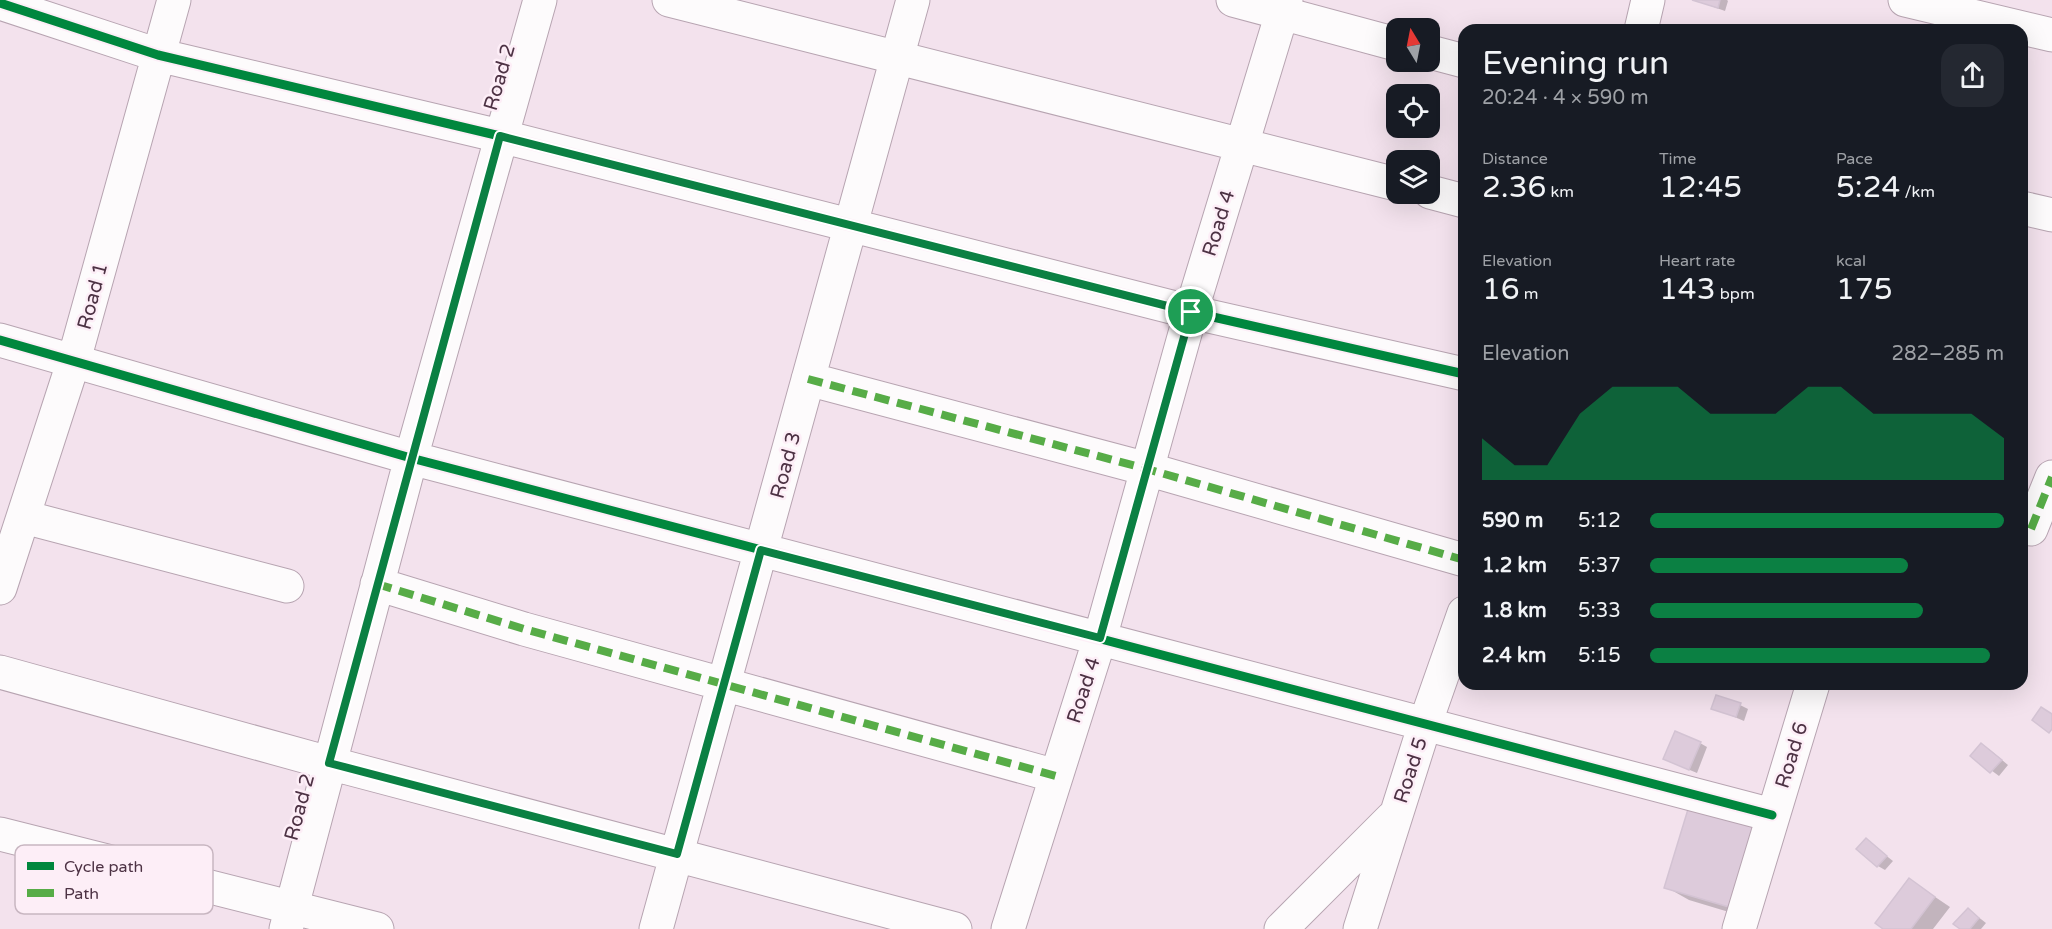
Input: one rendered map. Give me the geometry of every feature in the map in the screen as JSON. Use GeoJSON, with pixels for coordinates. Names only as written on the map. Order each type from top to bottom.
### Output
{"type":"FeatureCollection","features":[{"type":"Feature","properties":{"kind":"street","name":"Road 1"},"geometry":{"type":"LineString","coordinates":[[0,588],[74,360],[174,0]]}},
{"type":"Feature","properties":{"kind":"street","name":"Road 2"},"geometry":{"type":"LineString","coordinates":[[289,918],[411,458],[540,0]]}},
{"type":"Feature","properties":{"kind":"street"},"geometry":{"type":"LineString","coordinates":[[669,0],[1386,182]]}},
{"type":"Feature","properties":{"kind":"street","name":"Road 3"},"geometry":{"type":"LineString","coordinates":[[656,929],[912,0]]}},
{"type":"Feature","properties":{"kind":"street"},"geometry":{"type":"LineString","coordinates":[[1233,0],[1284,7],[1386,41]]}},
{"type":"Feature","properties":{"kind":"street"},"geometry":{"type":"LineString","coordinates":[[1642,24],[1648,0]]}},
{"type":"Feature","properties":{"kind":"street"},"geometry":{"type":"LineString","coordinates":[[1905,0],[2003,18],[2020,24]]}},
{"type":"Feature","properties":{"kind":"street"},"geometry":{"type":"LineString","coordinates":[[0,3],[158,55],[500,136],[1191,312],[1458,373]]}},
{"type":"Feature","properties":{"kind":"street","name":"Road 4"},"geometry":{"type":"LineString","coordinates":[[1008,929],[1100,638],[1191,312],[1284,7]]}},
{"type":"Feature","properties":{"kind":"street"},"geometry":{"type":"LineString","coordinates":[[2028,27],[2052,35]]}},
{"type":"Feature","properties":{"kind":"street"},"geometry":{"type":"LineString","coordinates":[[1440,55],[1458,59]]}},
{"type":"Feature","properties":{"kind":"street"},"geometry":{"type":"LineString","coordinates":[[1440,195],[1458,199]]}},
{"type":"Feature","properties":{"kind":"street"},"geometry":{"type":"LineString","coordinates":[[2028,209],[2052,215]]}},
{"type":"Feature","properties":{"kind":"street"},"geometry":{"type":"LineString","coordinates":[[0,340],[411,458],[1772,816]]}},
{"type":"Feature","properties":{"kind":"street"},"geometry":{"type":"LineString","coordinates":[[808,379],[1147,469],[1458,558]]}},
{"type":"Feature","properties":{"kind":"street"},"geometry":{"type":"LineString","coordinates":[[2035,530],[2052,477]]}},
{"type":"Feature","properties":{"kind":"street"},"geometry":{"type":"LineString","coordinates":[[24,517],[287,585]]}},
{"type":"Feature","properties":{"kind":"street"},"geometry":{"type":"LineString","coordinates":[[377,584],[524,629],[724,682],[1056,776]]}},
{"type":"Feature","properties":{"kind":"street","name":"Road 5"},"geometry":{"type":"LineString","coordinates":[[1360,929],[1425,724],[1458,630]]}},
{"type":"Feature","properties":{"kind":"street"},"geometry":{"type":"LineString","coordinates":[[0,672],[329,763],[955,929]]}},
{"type":"Feature","properties":{"kind":"street","name":"Road 6"},"geometry":{"type":"LineString","coordinates":[[1739,929],[1811,690]]}},
{"type":"Feature","properties":{"kind":"street"},"geometry":{"type":"LineString","coordinates":[[1281,929],[1396,814]]}},
{"type":"Feature","properties":{"kind":"street"},"geometry":{"type":"LineString","coordinates":[[0,834],[38,845]]}},
{"type":"Feature","properties":{"kind":"street"},"geometry":{"type":"LineString","coordinates":[[213,896],[289,918],[377,929]]}},
{"type":"Feature","properties":{"kind":"building"},"geometry":{"type":"Polygon","coordinates":[[[1692,0],[1720,0],[1718,8],[1692,0]]]}},
{"type":"Feature","properties":{"kind":"building"},"geometry":{"type":"Polygon","coordinates":[[[1716,695],[1741,703],[1736,717],[1711,709],[1716,695]]]}},
{"type":"Feature","properties":{"kind":"building"},"geometry":{"type":"Polygon","coordinates":[[[2041,707],[2052,714],[2052,729],[2049,733],[2032,720],[2041,707]]]}},
{"type":"Feature","properties":{"kind":"building"},"geometry":{"type":"Polygon","coordinates":[[[1675,731],[1701,742],[1689,770],[1663,759],[1675,731]]]}},
{"type":"Feature","properties":{"kind":"building"},"geometry":{"type":"Polygon","coordinates":[[[1981,743],[2002,760],[1990,773],[1970,756],[1981,743]]]}},
{"type":"Feature","properties":{"kind":"building"},"geometry":{"type":"Polygon","coordinates":[[[1689,806],[1754,825],[1729,907],[1664,888],[1689,806]]]}},
{"type":"Feature","properties":{"kind":"building"},"geometry":{"type":"Polygon","coordinates":[[[1866,838],[1887,856],[1877,867],[1856,849],[1866,838]]]}},
{"type":"Feature","properties":{"kind":"building"},"geometry":{"type":"Polygon","coordinates":[[[1909,878],[1935,897],[1911,929],[1883,929],[1875,923],[1909,878]]]}},
{"type":"Feature","properties":{"kind":"building"},"geometry":{"type":"Polygon","coordinates":[[[1968,908],[1979,918],[1970,929],[1960,929],[1953,924],[1968,908]]]}},
{"type":"Feature","properties":{"kind":"marked path"},"geometry":{"type":"LineString","coordinates":[[808,379],[1147,469],[1458,558]]}},
{"type":"Feature","properties":{"kind":"marked path"},"geometry":{"type":"LineString","coordinates":[[2031,529],[2052,477]]}},
{"type":"Feature","properties":{"kind":"marked path"},"geometry":{"type":"LineString","coordinates":[[377,584],[524,629],[1056,776]]}},
{"type":"Feature","properties":{"kind":"cycle path"},"geometry":{"type":"LineString","coordinates":[[0,3],[158,55],[500,136],[1191,312],[1458,373]]}},
{"type":"Feature","properties":{"kind":"cycle path"},"geometry":{"type":"LineString","coordinates":[[0,340],[411,458],[1772,815]]}},
{"type":"Feature","properties":{"kind":"route"},"geometry":{"type":"LineString","coordinates":[[500,136],[1191,312],[1100,638],[761,550],[677,854],[329,763],[500,136]]}}]}
